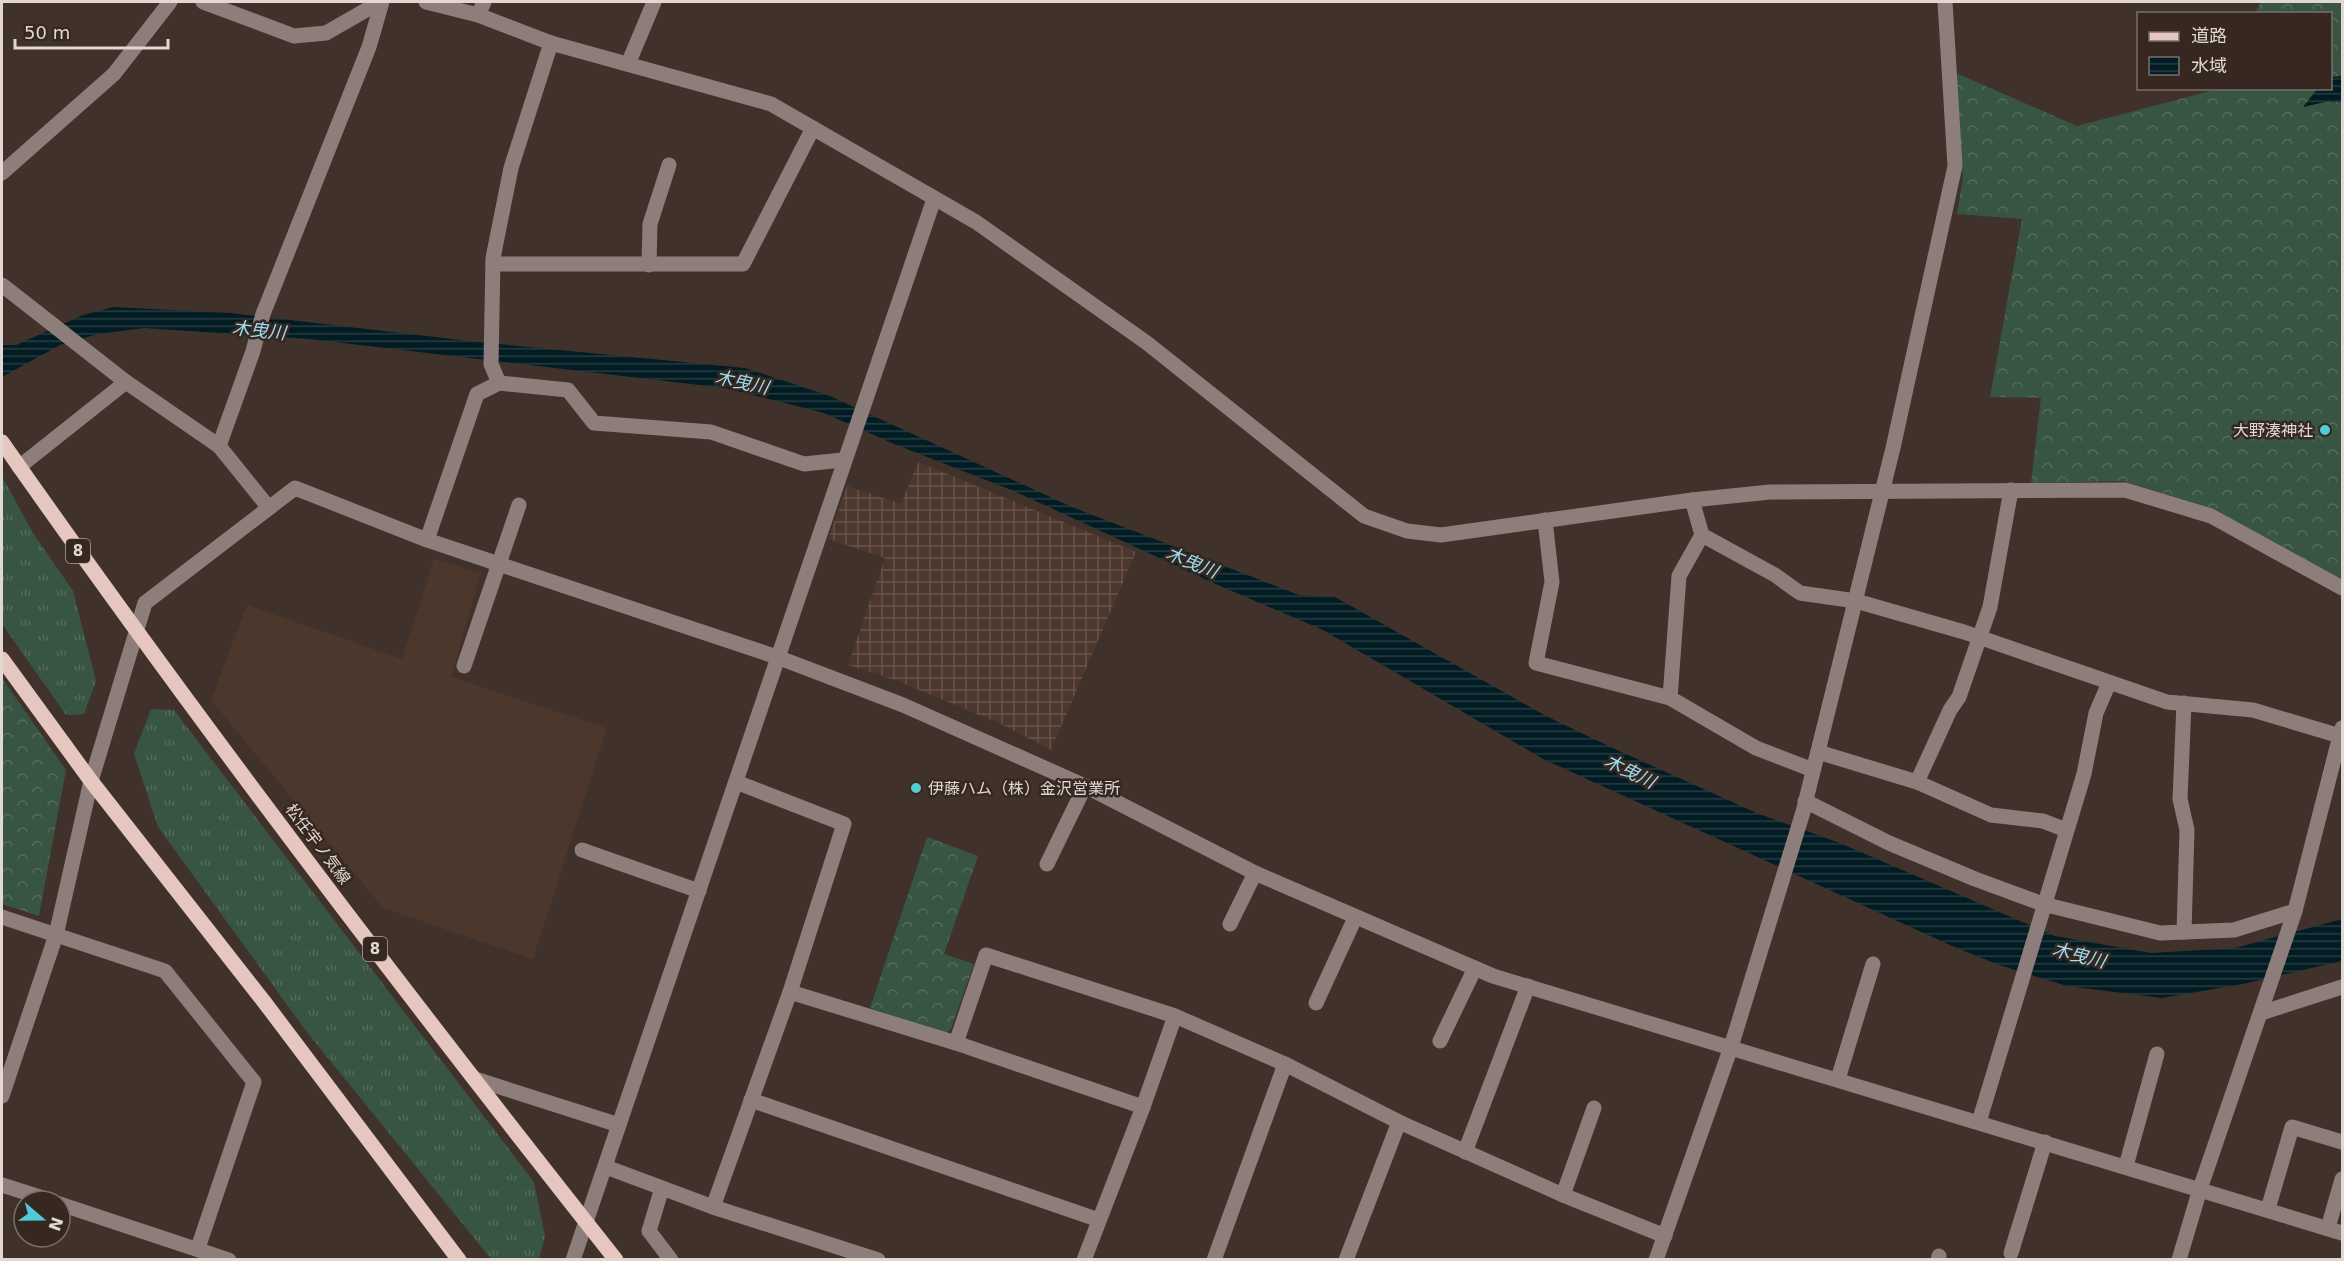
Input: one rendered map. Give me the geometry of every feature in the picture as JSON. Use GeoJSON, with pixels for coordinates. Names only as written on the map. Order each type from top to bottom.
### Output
{"type":"FeatureCollection","features":[{"type":"Feature","properties":{"kind":"main road","name":"松任宇ノ気線"},"geometry":{"type":"LineString","coordinates":[[2,442],[137,635],[475,1079],[616,1260]]}},
{"type":"Feature","properties":{"kind":"main road"},"geometry":{"type":"LineString","coordinates":[[2,659],[91,781],[265,1003],[459,1260]]}},
{"type":"Feature","properties":{"kind":"street"},"geometry":{"type":"LineString","coordinates":[[2,173],[114,74],[170,2]]}},
{"type":"Feature","properties":{"kind":"street"},"geometry":{"type":"LineString","coordinates":[[203,2],[294,36],[326,33],[381,2]]}},
{"type":"Feature","properties":{"kind":"street"},"geometry":{"type":"LineString","coordinates":[[219,446],[254,351],[263,314],[369,47],[381,2]]}},
{"type":"Feature","properties":{"kind":"street"},"geometry":{"type":"LineString","coordinates":[[426,2],[481,8],[551,43],[771,104],[934,200],[976,222],[1147,343],[1364,516],[1407,531],[1441,535],[1692,500],[1770,492],[2125,490],[2211,516],[2343,588]]}},
{"type":"Feature","properties":{"kind":"street"},"geometry":{"type":"LineString","coordinates":[[628,64],[654,2]]}},
{"type":"Feature","properties":{"kind":"street"},"geometry":{"type":"LineString","coordinates":[[1656,1260],[1731,1047],[1804,806],[1883,491],[1955,166],[1945,2]]}},
{"type":"Feature","properties":{"kind":"street"},"geometry":{"type":"LineString","coordinates":[[499,383],[491,364],[493,264],[511,168],[551,43]]}},
{"type":"Feature","properties":{"kind":"street"},"geometry":{"type":"LineString","coordinates":[[493,264],[743,264],[813,128]]}},
{"type":"Feature","properties":{"kind":"street"},"geometry":{"type":"LineString","coordinates":[[649,265],[650,224],[669,165]]}},
{"type":"Feature","properties":{"kind":"street"},"geometry":{"type":"LineString","coordinates":[[573,1260],[862,404],[934,200]]}},
{"type":"Feature","properties":{"kind":"street"},"geometry":{"type":"LineString","coordinates":[[2,285],[50,320],[126,382],[219,446],[269,508]]}},
{"type":"Feature","properties":{"kind":"street"},"geometry":{"type":"LineString","coordinates":[[19,467],[126,382]]}},
{"type":"Feature","properties":{"kind":"street"},"geometry":{"type":"LineString","coordinates":[[427,540],[477,394],[499,383],[568,390],[594,423],[711,432],[804,464],[843,460]]}},
{"type":"Feature","properties":{"kind":"street"},"geometry":{"type":"LineString","coordinates":[[2,1096],[56,935],[91,781],[146,603],[295,488],[427,540],[777,657],[903,705],[1085,786],[1255,873],[1354,918],[1476,968],[1528,986],[2335,1230],[2343,1179]]}},
{"type":"Feature","properties":{"kind":"street"},"geometry":{"type":"LineString","coordinates":[[1917,782],[1950,710],[1959,697],[1990,607],[2011,490]]}},
{"type":"Feature","properties":{"kind":"street"},"geometry":{"type":"LineString","coordinates":[[1670,698],[1679,576],[1702,535],[1692,500]]}},
{"type":"Feature","properties":{"kind":"street"},"geometry":{"type":"LineString","coordinates":[[464,666],[519,505]]}},
{"type":"Feature","properties":{"kind":"street"},"geometry":{"type":"LineString","coordinates":[[1545,520],[1551,582],[1536,663],[1670,698],[1756,748],[1814,770]]}},
{"type":"Feature","properties":{"kind":"street"},"geometry":{"type":"LineString","coordinates":[[1702,535],[1775,575],[1800,593],[1856,601],[1980,638],[2167,702],[2253,710],[2341,732],[2295,911],[2200,1189],[2179,1260]]}},
{"type":"Feature","properties":{"kind":"street"},"geometry":{"type":"LineString","coordinates":[[1979,1122],[2084,774],[2096,713],[2109,683]]}},
{"type":"Feature","properties":{"kind":"street"},"geometry":{"type":"LineString","coordinates":[[2184,703],[2180,799],[2187,830],[2184,932]]}},
{"type":"Feature","properties":{"kind":"street"},"geometry":{"type":"LineString","coordinates":[[1818,752],[1917,782],[1991,815],[2043,821],[2066,830]]}},
{"type":"Feature","properties":{"kind":"street"},"geometry":{"type":"LineString","coordinates":[[713,1207],[790,992],[844,824],[736,782]]}},
{"type":"Feature","properties":{"kind":"street"},"geometry":{"type":"LineString","coordinates":[[1047,864],[1085,786]]}},
{"type":"Feature","properties":{"kind":"street"},"geometry":{"type":"LineString","coordinates":[[1804,806],[1889,843],[2043,904],[2160,933],[2234,930],[2295,911]]}},
{"type":"Feature","properties":{"kind":"street"},"geometry":{"type":"LineString","coordinates":[[582,850],[699,891]]}},
{"type":"Feature","properties":{"kind":"street"},"geometry":{"type":"LineString","coordinates":[[1230,924],[1255,873]]}},
{"type":"Feature","properties":{"kind":"street"},"geometry":{"type":"LineString","coordinates":[[2,917],[165,971],[254,1082],[198,1248]]}},
{"type":"Feature","properties":{"kind":"street"},"geometry":{"type":"LineString","coordinates":[[1316,1003],[1354,918]]}},
{"type":"Feature","properties":{"kind":"street"},"geometry":{"type":"LineString","coordinates":[[956,1043],[986,955],[1175,1016],[1285,1064],[1399,1122],[1465,1152],[1665,1236]]}},
{"type":"Feature","properties":{"kind":"street"},"geometry":{"type":"LineString","coordinates":[[1838,1080],[1873,964]]}},
{"type":"Feature","properties":{"kind":"street"},"geometry":{"type":"LineString","coordinates":[[1440,1041],[1476,968]]}},
{"type":"Feature","properties":{"kind":"street"},"geometry":{"type":"LineString","coordinates":[[1465,1152],[1496,1065],[1528,986]]}},
{"type":"Feature","properties":{"kind":"street"},"geometry":{"type":"LineString","coordinates":[[2261,1013],[2343,987]]}},
{"type":"Feature","properties":{"kind":"street"},"geometry":{"type":"LineString","coordinates":[[790,992],[956,1043],[1143,1107]]}},
{"type":"Feature","properties":{"kind":"street"},"geometry":{"type":"LineString","coordinates":[[1084,1260],[1143,1107],[1175,1016]]}},
{"type":"Feature","properties":{"kind":"street"},"geometry":{"type":"LineString","coordinates":[[2126,1166],[2157,1054]]}},
{"type":"Feature","properties":{"kind":"street"},"geometry":{"type":"LineString","coordinates":[[1214,1260],[1285,1064]]}},
{"type":"Feature","properties":{"kind":"street"},"geometry":{"type":"LineString","coordinates":[[475,1079],[619,1125]]}},
{"type":"Feature","properties":{"kind":"street"},"geometry":{"type":"LineString","coordinates":[[751,1100],[1099,1220]]}},
{"type":"Feature","properties":{"kind":"street"},"geometry":{"type":"LineString","coordinates":[[1563,1195],[1594,1108]]}},
{"type":"Feature","properties":{"kind":"street"},"geometry":{"type":"LineString","coordinates":[[1346,1260],[1399,1122]]}},
{"type":"Feature","properties":{"kind":"street"},"geometry":{"type":"LineString","coordinates":[[2268,1209],[2292,1127],[2343,1142]]}},
{"type":"Feature","properties":{"kind":"street"},"geometry":{"type":"LineString","coordinates":[[2011,1253],[2044,1142]]}},
{"type":"Feature","properties":{"kind":"street"},"geometry":{"type":"LineString","coordinates":[[606,1167],[713,1207],[878,1260]]}},
{"type":"Feature","properties":{"kind":"street"},"geometry":{"type":"LineString","coordinates":[[662,1188],[649,1231],[671,1260]]}},
{"type":"Feature","properties":{"kind":"street"},"geometry":{"type":"LineString","coordinates":[[72,1208],[229,1260]]}},
{"type":"Feature","properties":{"kind":"shaded area"},"geometry":{"type":"Polygon","coordinates":[[[918,462],[1136,552],[1051,750],[1001,724],[895,680],[848,665],[885,558],[828,539],[847,486],[901,504],[918,462]]]}},
{"type":"Feature","properties":{"kind":"shaded area"},"geometry":{"type":"Polygon","coordinates":[[[434,559],[481,573],[451,677],[607,728],[533,959],[383,908],[211,700],[247,605],[402,659],[434,559]]]}},
{"type":"Feature","properties":{"kind":"green space"},"geometry":{"type":"Polygon","coordinates":[[[2261,2],[2342,2],[2342,590],[2217,510],[2123,481],[2031,483],[2041,398],[1990,397],[2022,219],[1957,214],[1963,177],[1956,73],[2077,126],[2214,90],[2332,90],[2332,12],[2256,12],[2261,2]]]}},
{"type":"Feature","properties":{"kind":"green space"},"geometry":{"type":"Polygon","coordinates":[[[2,476],[33,533],[73,591],[96,681],[84,714],[66,715],[2,624],[2,476]]]}},
{"type":"Feature","properties":{"kind":"green space"},"geometry":{"type":"Polygon","coordinates":[[[2,678],[66,770],[39,916],[2,904],[2,678]]]}},
{"type":"Feature","properties":{"kind":"green space"},"geometry":{"type":"Polygon","coordinates":[[[151,709],[174,710],[534,1182],[545,1236],[539,1259],[491,1259],[306,1031],[158,827],[134,754],[151,709]]]}},
{"type":"Feature","properties":{"kind":"green space"},"geometry":{"type":"Polygon","coordinates":[[[927,837],[978,856],[944,954],[974,964],[951,1029],[945,1034],[870,1008],[927,837]]]}},
{"type":"Feature","properties":{"kind":"water"},"geometry":{"type":"Polygon","coordinates":[[[2342,76],[2342,102],[2325,102],[2303,107],[2316,90],[2332,90],[2332,77],[2342,76]]]}},
{"type":"Feature","properties":{"kind":"water","name":"木曳川"},"geometry":{"type":"Polygon","coordinates":[[[113,307],[230,313],[478,342],[745,368],[830,396],[1072,507],[1299,595],[1335,597],[1546,716],[1615,749],[1759,814],[1840,843],[2055,936],[2151,953],[2235,948],[2342,919],[2342,961],[2243,984],[2162,998],[2067,986],[1999,965],[1952,946],[1543,759],[1323,630],[1220,586],[1014,491],[894,444],[824,413],[725,388],[309,339],[144,328],[98,334],[60,345],[2,377],[2,345],[16,345],[83,315],[113,307]]]}},
{"type":"Feature","properties":{"kind":"place","name":"大野湊神社"},"geometry":{"type":"Point","coordinates":[2325,430]}},
{"type":"Feature","properties":{"kind":"place","name":"伊藤ハム（株）金沢営業所"},"geometry":{"type":"Point","coordinates":[916,788]}}]}
